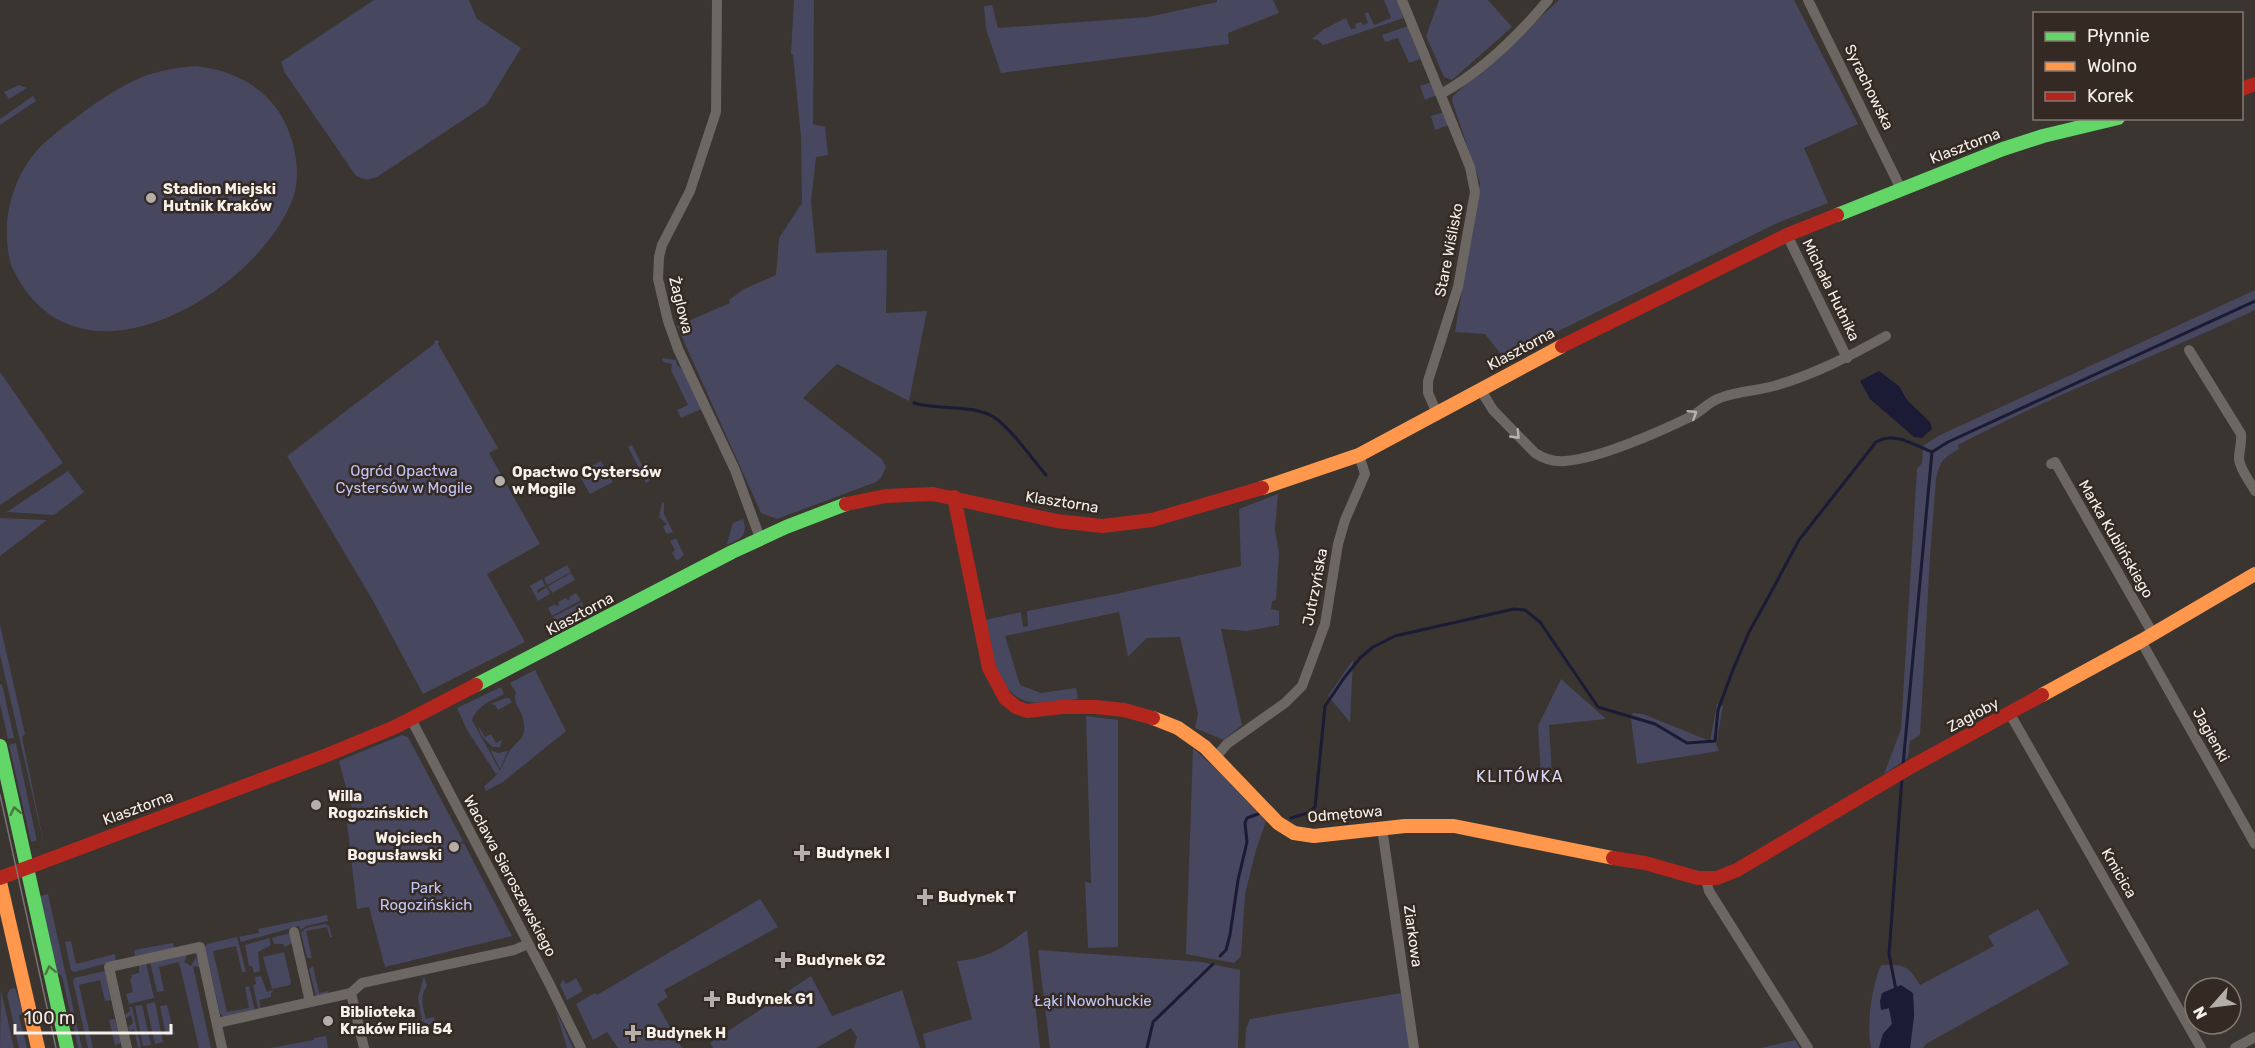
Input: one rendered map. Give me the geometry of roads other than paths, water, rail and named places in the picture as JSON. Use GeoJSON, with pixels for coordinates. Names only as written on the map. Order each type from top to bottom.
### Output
{"type":"FeatureCollection","features":[{"type":"Feature","properties":{"kind":"street","name":"Żaglowa"},"geometry":{"type":"LineString","coordinates":[[717,0],[716,112],[690,191],[662,245],[658,279],[668,321],[678,349],[735,470],[760,538]]}},
{"type":"Feature","properties":{"kind":"street","name":"Stare Wiślisko"},"geometry":{"type":"LineString","coordinates":[[1402,0],[1470,167],[1475,192],[1458,287],[1428,381],[1428,393],[1437,413]]}},
{"type":"Feature","properties":{"kind":"street"},"geometry":{"type":"LineString","coordinates":[[1441,94],[1480,68],[1534,17],[1548,0]]}},
{"type":"Feature","properties":{"kind":"street","name":"Syrachowska"},"geometry":{"type":"LineString","coordinates":[[1808,0],[1901,189]]}},
{"type":"Feature","properties":{"kind":"street","name":"Klasztorna"},"geometry":{"type":"LineString","coordinates":[[0,880],[327,755],[411,719],[760,538],[828,510],[870,498],[911,494],[954,497],[1067,523],[1102,526],[1128,524],[1188,510],[1359,455],[1562,346],[1787,235],[2017,144],[2110,120]]}},
{"type":"Feature","properties":{"kind":"street","name":"Michała Hutnika"},"geometry":{"type":"LineString","coordinates":[[1787,235],[1847,358]]}},
{"type":"Feature","properties":{"kind":"street"},"geometry":{"type":"LineString","coordinates":[[1480,389],[1490,408],[1526,446],[1542,458],[1564,461],[1595,455],[1640,438],[1691,417],[1710,401],[1774,386],[1847,358],[1886,336]]}},
{"type":"Feature","properties":{"kind":"street"},"geometry":{"type":"LineString","coordinates":[[2189,350],[2241,434],[2240,465],[2255,491]]}},
{"type":"Feature","properties":{"kind":"street","name":"Jutrzyńska"},"geometry":{"type":"LineString","coordinates":[[1215,758],[1227,744],[1285,703],[1302,686],[1325,624],[1338,544],[1345,520],[1365,474],[1359,455]]}},
{"type":"Feature","properties":{"kind":"street","name":"Marka Kublińskiego"},"geometry":{"type":"LineString","coordinates":[[2051,464],[2055,462],[2153,634]]}},
{"type":"Feature","properties":{"kind":"street","name":"Odmętowa"},"geometry":{"type":"LineString","coordinates":[[954,497],[988,668],[1007,700],[1023,710],[1098,705],[1125,710],[1181,730],[1215,758],[1273,819],[1294,833],[1322,836],[1382,828],[1426,826],[1469,828],[1589,855],[1645,863],[1706,879]]}},
{"type":"Feature","properties":{"kind":"street","name":"Zagłoby"},"geometry":{"type":"LineString","coordinates":[[1706,879],[1737,870],[1914,765],[2141,641],[2255,574]]}},
{"type":"Feature","properties":{"kind":"street","name":"Jagienki"},"geometry":{"type":"LineString","coordinates":[[2141,641],[2255,844]]}},
{"type":"Feature","properties":{"kind":"street","name":"Kmicica"},"geometry":{"type":"LineString","coordinates":[[2010,714],[2201,1048]]}},
{"type":"Feature","properties":{"kind":"street","name":"Wacława Sieroszewskiego"},"geometry":{"type":"LineString","coordinates":[[411,719],[580,1048]]}},
{"type":"Feature","properties":{"kind":"street"},"geometry":{"type":"LineString","coordinates":[[0,746],[67,1048]]}},
{"type":"Feature","properties":{"kind":"street","name":"Ziarkowa"},"geometry":{"type":"LineString","coordinates":[[1382,828],[1414,1048]]}},
{"type":"Feature","properties":{"kind":"street"},"geometry":{"type":"LineString","coordinates":[[1706,879],[1709,891],[1808,1048]]}},
{"type":"Feature","properties":{"kind":"street"},"geometry":{"type":"LineString","coordinates":[[0,880],[38,1048]]}},
{"type":"Feature","properties":{"kind":"street"},"geometry":{"type":"LineString","coordinates":[[294,932],[310,1002]]}},
{"type":"Feature","properties":{"kind":"street"},"geometry":{"type":"LineString","coordinates":[[217,1023],[351,993],[362,983],[514,950],[528,944]]}},
{"type":"Feature","properties":{"kind":"street"},"geometry":{"type":"LineString","coordinates":[[127,1048],[109,967],[200,947],[222,1048]]}},
{"type":"Feature","properties":{"kind":"street"},"geometry":{"type":"LineString","coordinates":[[351,993],[364,1048]]}},
{"type":"Feature","properties":{"kind":"street"},"geometry":{"type":"LineString","coordinates":[[2235,1048],[2255,1037]]}},
{"type":"Feature","properties":{"kind":"waterway"},"geometry":{"type":"LineString","coordinates":[[1903,765],[1932,452],[1948,442],[2255,301]]}},
{"type":"Feature","properties":{"kind":"waterway"},"geometry":{"type":"LineString","coordinates":[[914,403],[970,409],[988,414],[1010,432],[1046,475]]}},
{"type":"Feature","properties":{"kind":"waterway"},"geometry":{"type":"LineString","coordinates":[[1291,818],[1308,813],[1315,807],[1325,706],[1360,658],[1373,647],[1395,636],[1514,609],[1525,610],[1540,622],[1598,707],[1655,724],[1687,743],[1715,741],[1718,710],[1732,672],[1749,632],[1799,540],[1876,442],[1897,438],[1932,452]]}},
{"type":"Feature","properties":{"kind":"waterway"},"geometry":{"type":"LineString","coordinates":[[1896,990],[1889,954],[1902,778]]}},
{"type":"Feature","properties":{"kind":"waterway"},"geometry":{"type":"LineString","coordinates":[[1220,956],[1226,950],[1230,935],[1238,880],[1247,842],[1245,823],[1247,818],[1258,814]]}},
{"type":"Feature","properties":{"kind":"waterway"},"geometry":{"type":"LineString","coordinates":[[1147,1048],[1153,1022],[1213,964]]}},
{"type":"Feature","properties":{"kind":"tram line"},"geometry":{"type":"LineString","coordinates":[[0,795],[56,1048]]}},
{"type":"Feature","properties":{"kind":"place","name":"Stadion Miejski Hutnik Kraków"},"geometry":{"type":"Point","coordinates":[151,198]}},
{"type":"Feature","properties":{"kind":"place","name":"Opactwo Cystersów w Mogile"},"geometry":{"type":"Point","coordinates":[500,481]}},
{"type":"Feature","properties":{"kind":"place","name":"Willa Rogozińskich"},"geometry":{"type":"Point","coordinates":[316,805]}},
{"type":"Feature","properties":{"kind":"place","name":"Wojciech Bogusławski"},"geometry":{"type":"Point","coordinates":[454,847]}},
{"type":"Feature","properties":{"kind":"place","name":"Budynek I"},"geometry":{"type":"Point","coordinates":[802,853]}},
{"type":"Feature","properties":{"kind":"place","name":"Budynek T"},"geometry":{"type":"Point","coordinates":[925,897]}},
{"type":"Feature","properties":{"kind":"place","name":"Budynek G2"},"geometry":{"type":"Point","coordinates":[783,960]}},
{"type":"Feature","properties":{"kind":"place","name":"Budynek G1"},"geometry":{"type":"Point","coordinates":[712,999]}},
{"type":"Feature","properties":{"kind":"place","name":"Biblioteka Kraków Filia 54"},"geometry":{"type":"Point","coordinates":[328,1021]}},
{"type":"Feature","properties":{"kind":"place","name":"Budynek H"},"geometry":{"type":"Point","coordinates":[633,1033]}},
{"type":"Feature","properties":{"kind":"district","name":"KLITÓWKA"},"geometry":{"type":"Point","coordinates":[1520,776]}},
{"type":"Feature","properties":{"kind":"park label","name":"Ogród Opactwa Cystersów w Mogile"},"geometry":{"type":"Point","coordinates":[404,480]}},
{"type":"Feature","properties":{"kind":"park label","name":"Park Rogozińskich"},"geometry":{"type":"Point","coordinates":[426,896]}},
{"type":"Feature","properties":{"kind":"park label","name":"Łąki Nowohuckie"},"geometry":{"type":"Point","coordinates":[1093,1001]}}]}
